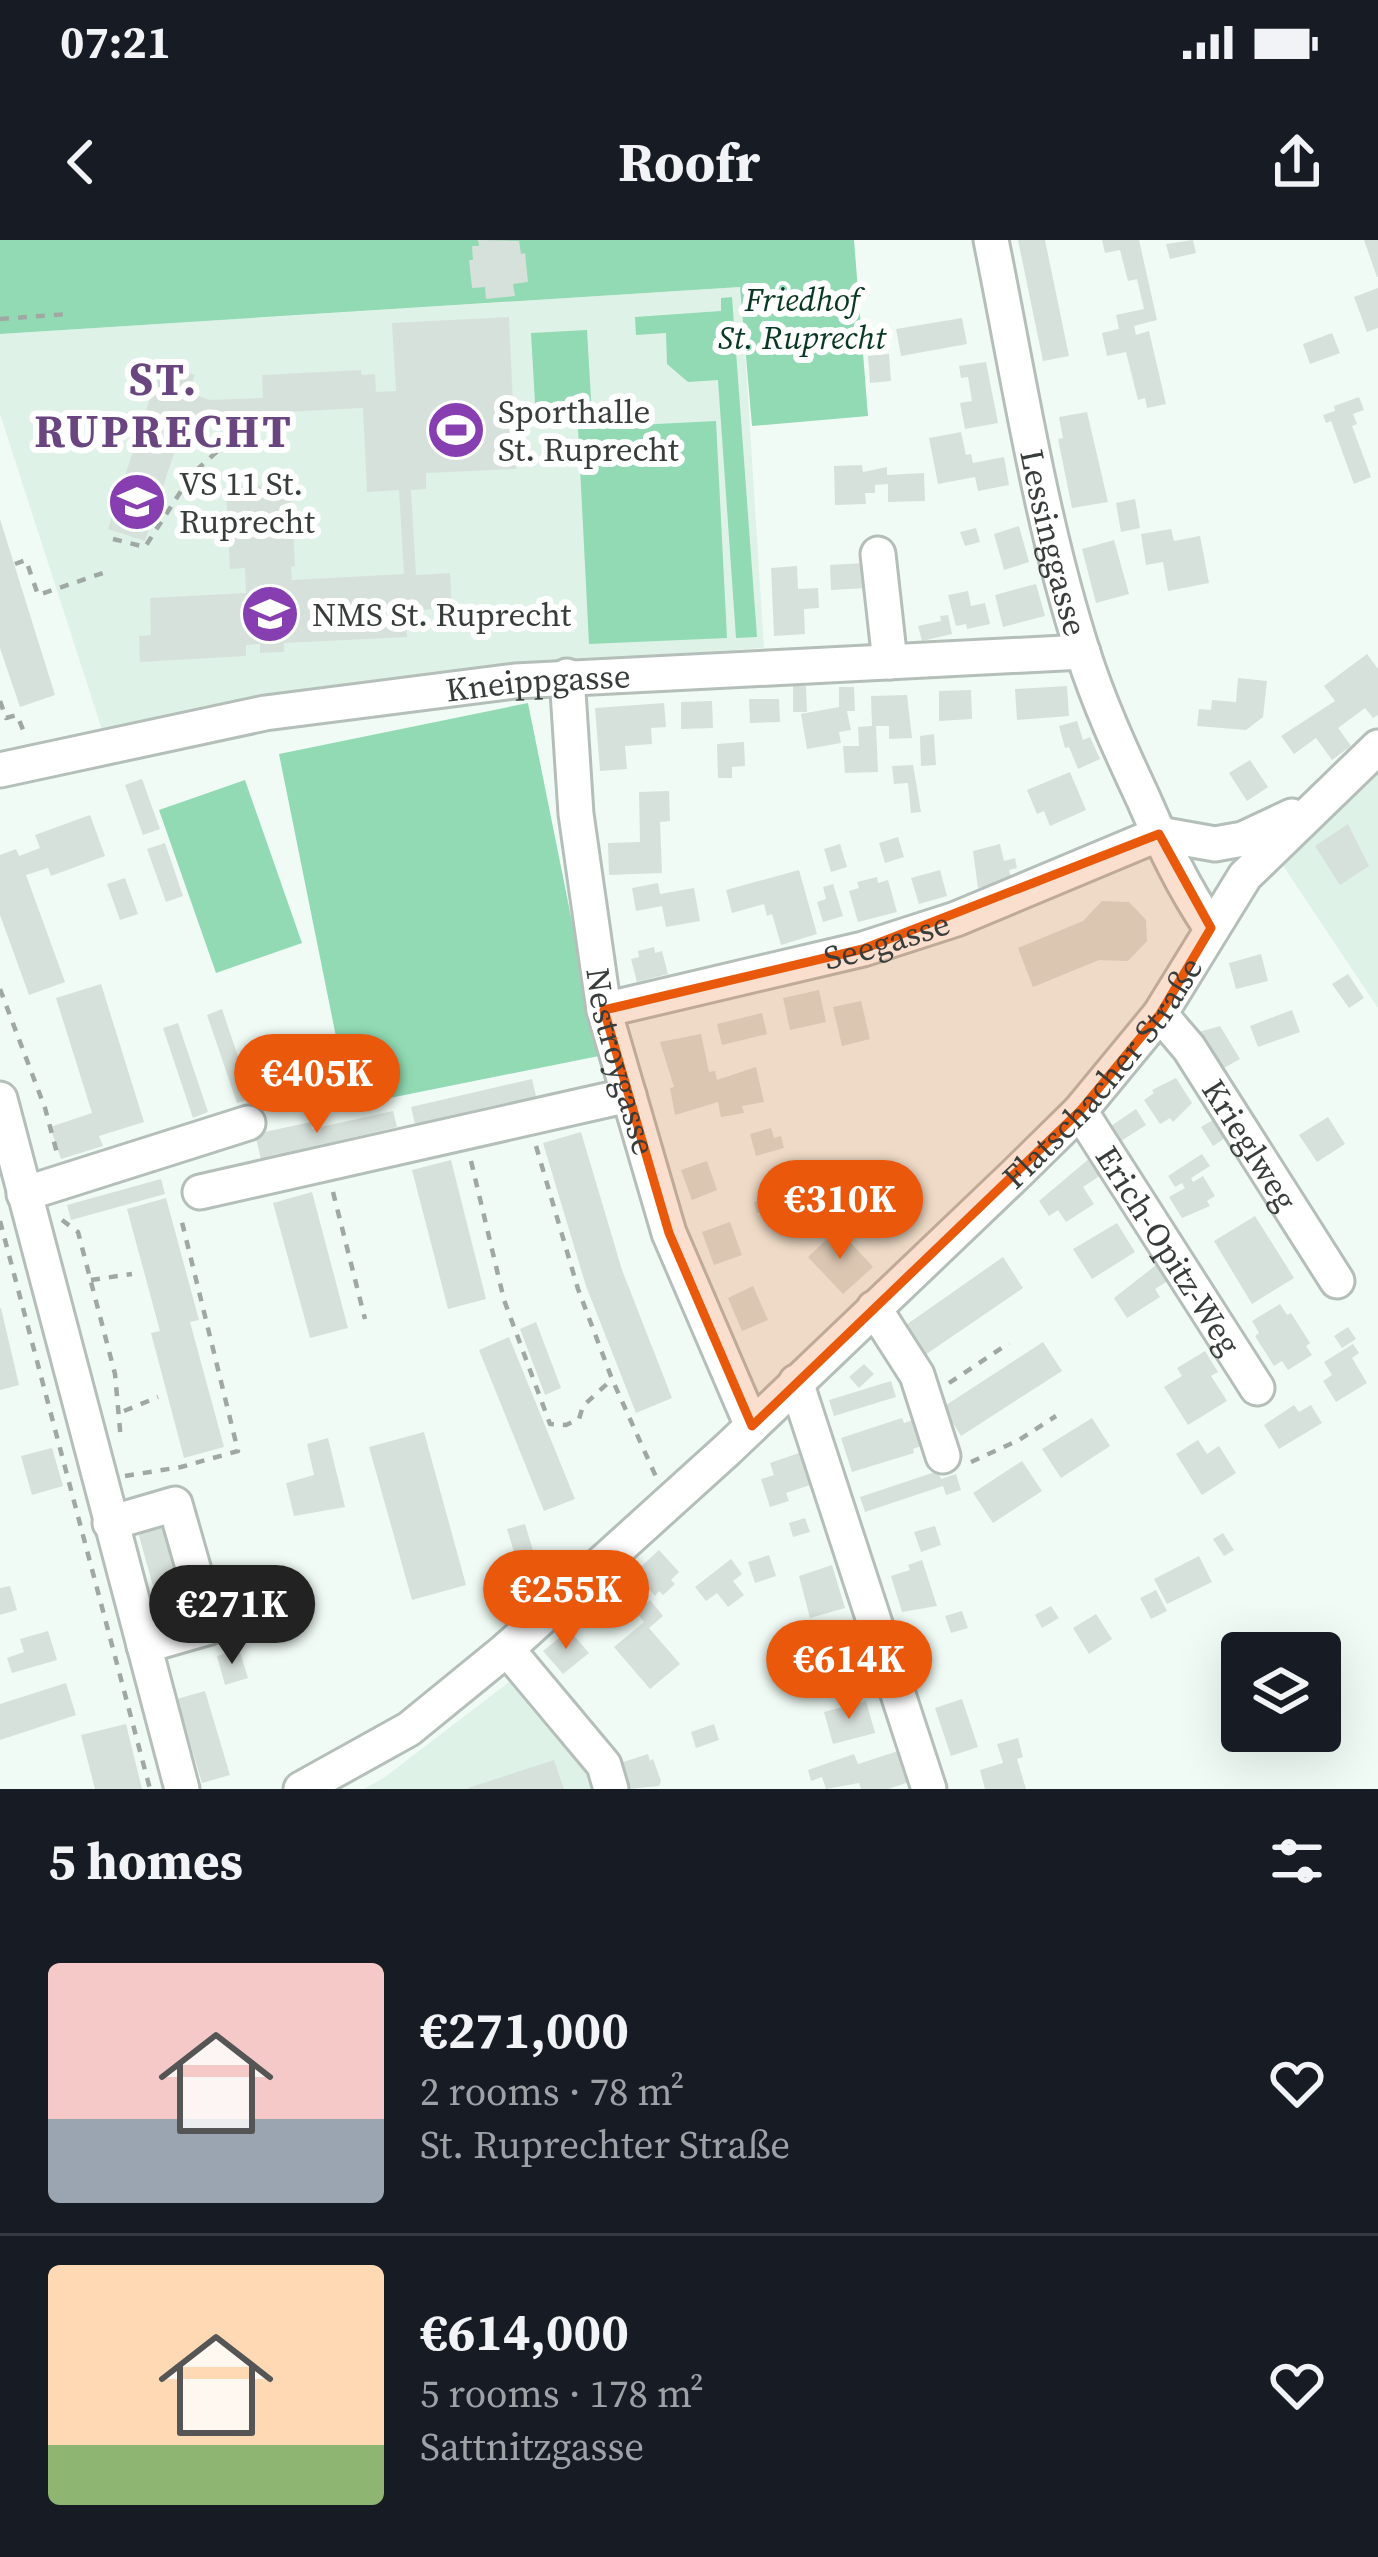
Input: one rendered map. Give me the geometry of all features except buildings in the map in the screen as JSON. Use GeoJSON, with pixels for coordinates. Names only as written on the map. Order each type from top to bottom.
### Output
{"type":"FeatureCollection","features":[{"type":"Feature","properties":{"kind":"street","name":"Lessinggasse"},"geometry":{"type":"LineString","coordinates":[[991,240],[1050,533],[1083,652],[1109,725],[1159,834],[1186,891],[1211,928]]}},
{"type":"Feature","properties":{"kind":"street"},"geometry":{"type":"LineString","coordinates":[[878,554],[890,662]]}},
{"type":"Feature","properties":{"kind":"street","name":"Kneippgasse"},"geometry":{"type":"LineString","coordinates":[[0,770],[265,713],[567,676],[1083,652]]}},
{"type":"Feature","properties":{"kind":"street","name":"Nestroygasse"},"geometry":{"type":"LineString","coordinates":[[567,676],[576,814],[604,1010],[669,1233],[752,1426]]}},
{"type":"Feature","properties":{"kind":"street","name":"Flatschacher Straße"},"geometry":{"type":"LineString","coordinates":[[301,1789],[409,1729],[507,1649],[752,1426],[1080,1111],[1160,1014],[1246,876],[1378,747]]}},
{"type":"Feature","properties":{"kind":"street"},"geometry":{"type":"LineString","coordinates":[[1159,834],[1215,844],[1243,839],[1315,805]]}},
{"type":"Feature","properties":{"kind":"street","name":"Seegasse"},"geometry":{"type":"LineString","coordinates":[[604,1010],[863,949],[956,919],[1159,834]]}},
{"type":"Feature","properties":{"kind":"street","name":"Krieglweg"},"geometry":{"type":"LineString","coordinates":[[1160,1014],[1189,1048],[1336,1281]]}},
{"type":"Feature","properties":{"kind":"street"},"geometry":{"type":"LineString","coordinates":[[188,1194],[629,1095]]}},
{"type":"Feature","properties":{"kind":"street"},"geometry":{"type":"LineString","coordinates":[[0,1100],[15,1189],[110,1479],[110,1523],[182,1789]]}},
{"type":"Feature","properties":{"kind":"street","name":"Erich-Opitz-Weg"},"geometry":{"type":"LineString","coordinates":[[1080,1111],[1257,1388]]}},
{"type":"Feature","properties":{"kind":"street"},"geometry":{"type":"LineString","coordinates":[[15,1189],[65,1182],[248,1123]]}},
{"type":"Feature","properties":{"kind":"street"},"geometry":{"type":"LineString","coordinates":[[874,1308],[917,1375],[943,1456]]}},
{"type":"Feature","properties":{"kind":"street"},"geometry":{"type":"LineString","coordinates":[[796,1382],[929,1789]]}},
{"type":"Feature","properties":{"kind":"street"},"geometry":{"type":"LineString","coordinates":[[110,1523],[175,1504],[210,1627],[144,1646]]}},
{"type":"Feature","properties":{"kind":"street"},"geometry":{"type":"LineString","coordinates":[[507,1649],[604,1765],[611,1789]]}},
{"type":"Feature","properties":{"kind":"path"},"geometry":{"type":"LineString","coordinates":[[0,319],[68,314]]}},
{"type":"Feature","properties":{"kind":"path"},"geometry":{"type":"LineString","coordinates":[[113,539],[146,547],[192,474],[249,423],[249,414]]}},
{"type":"Feature","properties":{"kind":"path"},"geometry":{"type":"LineString","coordinates":[[15,563],[26,560],[38,595],[103,573]]}},
{"type":"Feature","properties":{"kind":"path"},"geometry":{"type":"LineString","coordinates":[[0,701],[3,720],[17,715],[36,761]]}},
{"type":"Feature","properties":{"kind":"path"},"geometry":{"type":"LineString","coordinates":[[0,989],[45,1108],[65,1182]]}},
{"type":"Feature","properties":{"kind":"path"},"geometry":{"type":"LineString","coordinates":[[528,1118],[578,1289],[612,1379],[658,1481],[675,1497]]}},
{"type":"Feature","properties":{"kind":"path"},"geometry":{"type":"LineString","coordinates":[[463,1132],[504,1300],[550,1424],[566,1425],[579,1419],[583,1406],[612,1379]]}},
{"type":"Feature","properties":{"kind":"path"},"geometry":{"type":"LineString","coordinates":[[326,1163],[365,1319]]}},
{"type":"Feature","properties":{"kind":"path"},"geometry":{"type":"LineString","coordinates":[[15,1189],[78,1232],[121,1412],[110,1479],[238,1451],[188,1194]]}},
{"type":"Feature","properties":{"kind":"path"},"geometry":{"type":"LineString","coordinates":[[0,1221],[150,1789]]}},
{"type":"Feature","properties":{"kind":"path"},"geometry":{"type":"LineString","coordinates":[[91,1280],[132,1274]]}},
{"type":"Feature","properties":{"kind":"path"},"geometry":{"type":"LineString","coordinates":[[925,1400],[1010,1343]]}},
{"type":"Feature","properties":{"kind":"path"},"geometry":{"type":"LineString","coordinates":[[121,1412],[158,1397]]}},
{"type":"Feature","properties":{"kind":"path"},"geometry":{"type":"LineString","coordinates":[[943,1456],[966,1463],[985,1457],[1056,1416]]}},
{"type":"Feature","properties":{"kind":"highlighted area"},"geometry":{"type":"Polygon","coordinates":[[[1159,834],[1211,928],[1160,1014],[1080,1111],[752,1426],[669,1233],[604,1010],[863,949],[1159,834]]]}},
{"type":"Feature","properties":{"kind":"shaded area"},"geometry":{"type":"Polygon","coordinates":[[[741,287],[764,648],[568,660],[392,683],[103,733],[0,414],[0,334],[741,287]]]}},
{"type":"Feature","properties":{"kind":"shaded area"},"geometry":{"type":"Polygon","coordinates":[[[1378,760],[1378,1008],[1280,861],[1378,760]]]}},
{"type":"Feature","properties":{"kind":"shaded area"},"geometry":{"type":"Polygon","coordinates":[[[513,1679],[574,1745],[597,1789],[364,1789],[385,1777],[513,1679]]]}},
{"type":"Feature","properties":{"kind":"green space","name":"Friedhof St. Ruprecht"},"geometry":{"type":"Polygon","coordinates":[[[0,240],[854,240],[868,416],[752,426],[740,287],[0,334],[0,240]]]}},
{"type":"Feature","properties":{"kind":"green space"},"geometry":{"type":"Polygon","coordinates":[[[732,297],[757,637],[736,638],[718,380],[688,382],[667,364],[666,333],[636,335],[635,317],[721,311],[721,298],[732,297]]]}},
{"type":"Feature","properties":{"kind":"green space"},"geometry":{"type":"Polygon","coordinates":[[[587,330],[592,417],[536,420],[531,333],[587,330]]]}},
{"type":"Feature","properties":{"kind":"green space"},"geometry":{"type":"Polygon","coordinates":[[[716,421],[727,638],[589,644],[578,428],[716,421]]]}},
{"type":"Feature","properties":{"kind":"green space"},"geometry":{"type":"Polygon","coordinates":[[[528,703],[599,1056],[350,1106],[279,754],[528,703]]]}},
{"type":"Feature","properties":{"kind":"green space"},"geometry":{"type":"Polygon","coordinates":[[[245,780],[302,943],[216,973],[159,810],[245,780]]]}},
{"type":"Feature","properties":{"kind":"place","name":"Sporthalle St. Ruprecht"},"geometry":{"type":"Point","coordinates":[456,430]}},
{"type":"Feature","properties":{"kind":"place","name":"VS 11 St. Ruprecht"},"geometry":{"type":"Point","coordinates":[137,502]}},
{"type":"Feature","properties":{"kind":"place","name":"NMS St. Ruprecht"},"geometry":{"type":"Point","coordinates":[270,614]}},
{"type":"Feature","properties":{"kind":"district","name":"ST. RUPRECHT"},"geometry":{"type":"Point","coordinates":[164,405]}}]}
